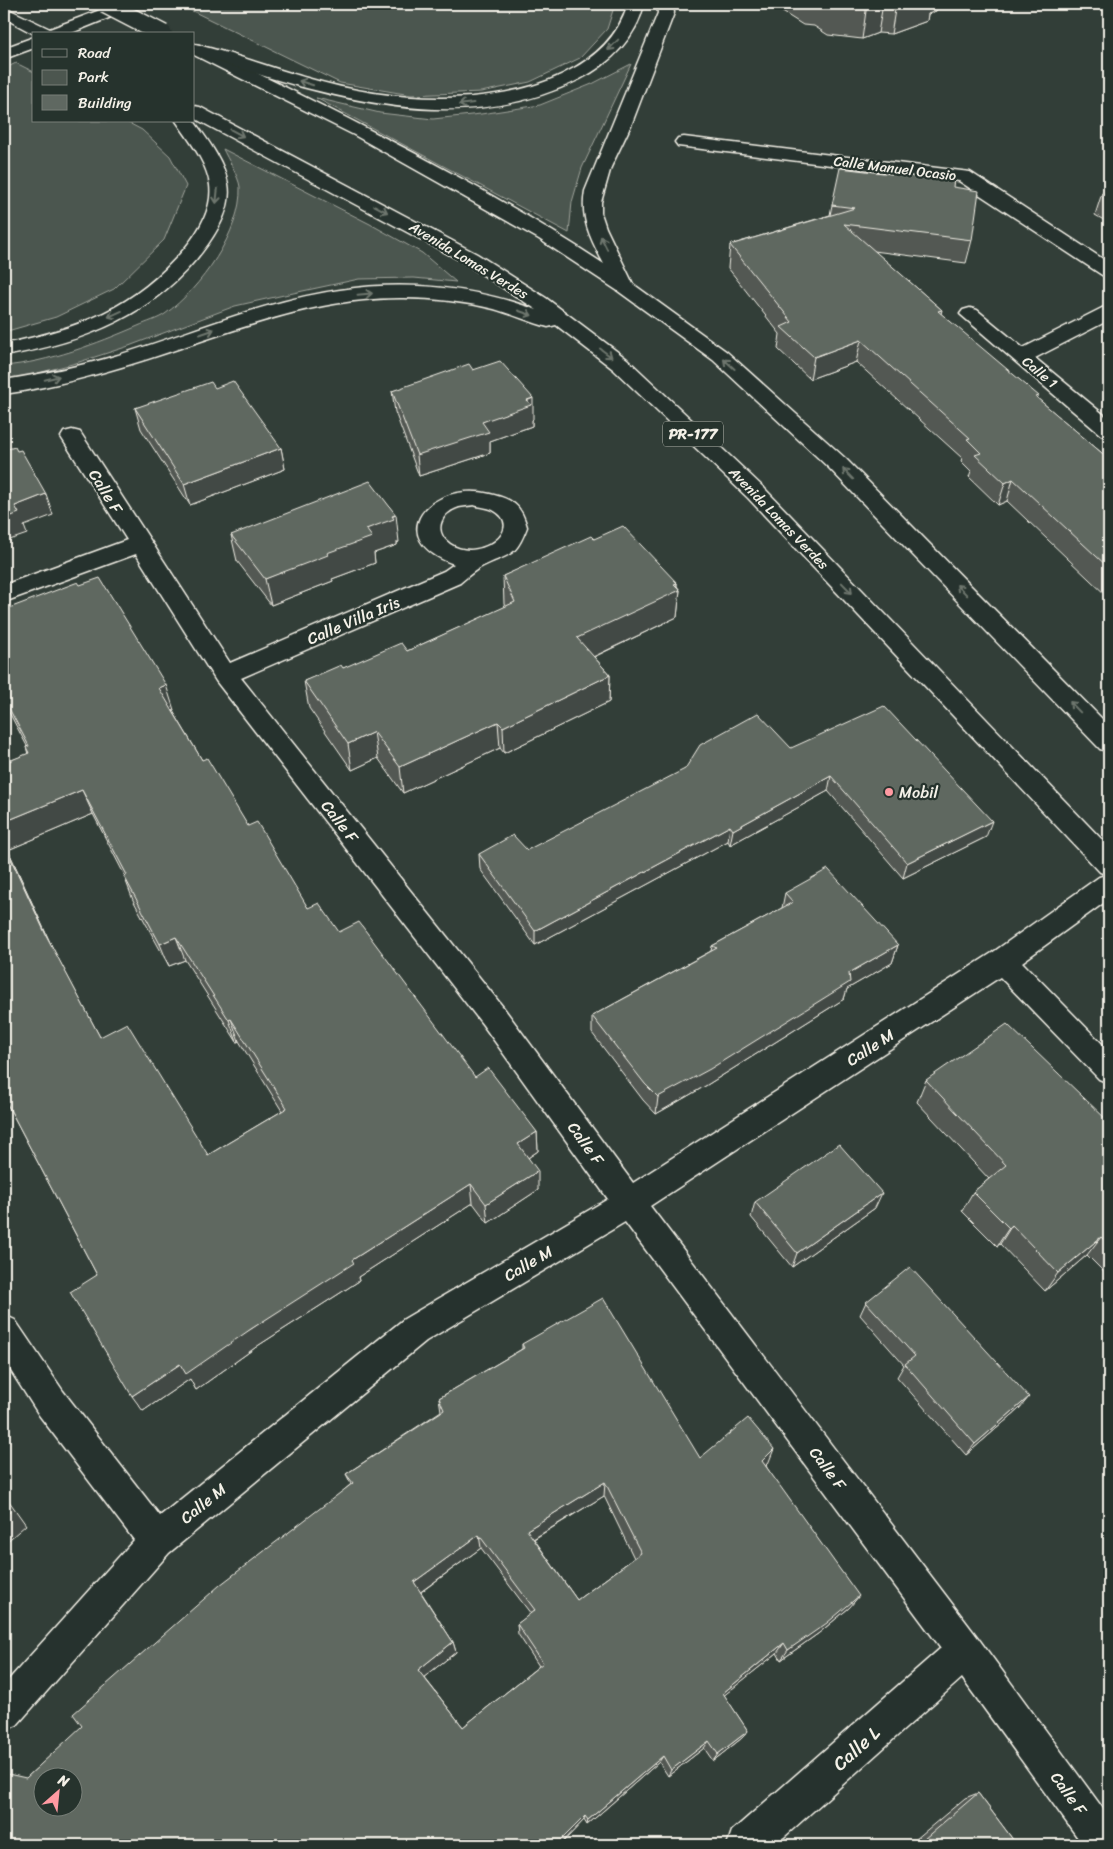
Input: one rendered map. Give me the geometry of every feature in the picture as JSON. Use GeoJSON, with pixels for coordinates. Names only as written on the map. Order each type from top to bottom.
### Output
{"type":"FeatureCollection","features":[{"type":"Feature","properties":{"kind":"main road"},"geometry":{"type":"LineString","coordinates":[[4,11],[17,4]]}},
{"type":"Feature","properties":{"kind":"main road"},"geometry":{"type":"LineString","coordinates":[[105,4],[159,32]]}},
{"type":"Feature","properties":{"kind":"main road"},"geometry":{"type":"LineString","coordinates":[[58,32],[130,4]]}},
{"type":"Feature","properties":{"kind":"main road"},"geometry":{"type":"LineString","coordinates":[[195,49],[354,96],[411,104],[460,105],[532,92],[566,80],[583,71],[614,46],[626,32],[634,17],[636,4]]}},
{"type":"Feature","properties":{"kind":"main road"},"geometry":{"type":"LineString","coordinates":[[625,287],[600,236],[592,213],[596,185],[666,13],[665,4]]}},
{"type":"Feature","properties":{"kind":"main road"},"geometry":{"type":"LineString","coordinates":[[4,11],[42,32]]}},
{"type":"Feature","properties":{"kind":"main road"},"geometry":{"type":"LineString","coordinates":[[4,54],[32,43]]}},
{"type":"Feature","properties":{"kind":"main road"},"geometry":{"type":"LineString","coordinates":[[195,49],[360,131],[546,235],[625,287],[720,356],[837,463],[1109,742]]}},
{"type":"Feature","properties":{"kind":"main road","name":"Avenida Lomas Verdes"},"geometry":{"type":"LineString","coordinates":[[195,111],[470,258],[539,302],[620,364],[756,493],[1109,864]]}},
{"type":"Feature","properties":{"kind":"main road"},"geometry":{"type":"LineString","coordinates":[[4,350],[64,336],[122,311],[139,301],[162,283],[201,242],[209,227],[216,205],[219,186],[214,170],[186,122]]}},
{"type":"Feature","properties":{"kind":"main road","name":"Calle Manuel Ocasio"},"geometry":{"type":"LineString","coordinates":[[684,142],[964,176],[1109,271]]}},
{"type":"Feature","properties":{"kind":"main road"},"geometry":{"type":"LineString","coordinates":[[4,387],[83,371],[161,349],[265,312],[319,299],[368,293],[414,293],[458,296],[496,303],[576,330]]}},
{"type":"Feature","properties":{"kind":"main road"},"geometry":{"type":"LineString","coordinates":[[1021,357],[1109,312]]}},
{"type":"Feature","properties":{"kind":"main road","name":"Calle 1"},"geometry":{"type":"LineString","coordinates":[[970,314],[1109,430]]}},
{"type":"Feature","properties":{"kind":"main road","name":"Calle F"},"geometry":{"type":"LineString","coordinates":[[72,437],[225,675],[493,1016],[629,1203],[965,1651],[1106,1845]]}},
{"type":"Feature","properties":{"kind":"main road"},"geometry":{"type":"LineString","coordinates":[[4,594],[140,544]]}},
{"type":"Feature","properties":{"kind":"main road","name":"Calle Villa Iris"},"geometry":{"type":"LineString","coordinates":[[225,675],[452,577],[478,558]]}},
{"type":"Feature","properties":{"kind":"main road","name":"Calle M"},"geometry":{"type":"LineString","coordinates":[[4,1712],[157,1541],[415,1330],[629,1203],[1002,961],[1109,885]]}},
{"type":"Feature","properties":{"kind":"main road"},"geometry":{"type":"LineString","coordinates":[[1002,961],[1109,1070]]}},
{"type":"Feature","properties":{"kind":"main road"},"geometry":{"type":"LineString","coordinates":[[4,1332],[51,1403],[157,1541]]}},
{"type":"Feature","properties":{"kind":"main road","name":"Calle L"},"geometry":{"type":"LineString","coordinates":[[746,1845],[965,1651]]}},
{"type":"Feature","properties":{"kind":"green space"},"geometry":{"type":"Polygon","coordinates":[[[178,4],[615,4],[607,29],[580,58],[530,82],[481,92],[411,95],[340,83],[178,4]]]}},
{"type":"Feature","properties":{"kind":"green space"},"geometry":{"type":"Polygon","coordinates":[[[16,63],[32,71],[32,122],[127,122],[142,130],[170,156],[186,186],[164,240],[114,289],[56,317],[4,332],[4,69],[16,63]]]}},
{"type":"Feature","properties":{"kind":"green space"},"geometry":{"type":"Polygon","coordinates":[[[631,64],[582,168],[572,202],[569,233],[316,98],[380,113],[433,119],[481,114],[540,105],[592,84],[631,64]]]}},
{"type":"Feature","properties":{"kind":"green space"},"geometry":{"type":"Polygon","coordinates":[[[223,149],[370,224],[422,253],[456,282],[414,278],[359,279],[284,295],[235,306],[129,346],[76,363],[4,382],[4,366],[38,361],[89,346],[122,333],[162,316],[192,290],[216,258],[226,240],[239,204],[239,183],[223,149]]]}},
{"type":"Feature","properties":{"kind":"building"},"geometry":{"type":"Polygon","coordinates":[[[840,168],[954,179],[953,187],[979,191],[972,240],[844,224],[942,310],[938,311],[1039,396],[1036,397],[1109,459],[1109,568],[1013,479],[1005,483],[975,455],[981,453],[967,439],[970,438],[861,340],[814,357],[781,327],[792,322],[730,245],[855,208],[832,205],[840,168]]]}},
{"type":"Feature","properties":{"kind":"building"},"geometry":{"type":"Polygon","coordinates":[[[1109,186],[1109,198],[1102,193],[1108,190],[1104,188],[1109,186]]]}},
{"type":"Feature","properties":{"kind":"building"},"geometry":{"type":"Polygon","coordinates":[[[500,361],[533,398],[527,400],[531,405],[482,422],[489,432],[417,455],[392,391],[469,364],[473,370],[500,361]]]}},
{"type":"Feature","properties":{"kind":"building"},"geometry":{"type":"Polygon","coordinates":[[[233,381],[281,448],[184,484],[135,408],[211,382],[215,388],[233,381]]]}},
{"type":"Feature","properties":{"kind":"building"},"geometry":{"type":"Polygon","coordinates":[[[15,447],[17,451],[21,450],[46,494],[15,506],[19,513],[4,519],[4,450],[15,447]]]}},
{"type":"Feature","properties":{"kind":"building"},"geometry":{"type":"Polygon","coordinates":[[[370,481],[396,515],[392,516],[394,519],[366,529],[372,537],[327,553],[328,555],[265,579],[231,535],[370,481]]]}},
{"type":"Feature","properties":{"kind":"building"},"geometry":{"type":"Polygon","coordinates":[[[623,526],[677,583],[674,584],[680,590],[577,638],[610,675],[503,727],[498,722],[400,767],[374,732],[348,744],[304,681],[341,665],[343,668],[401,643],[407,651],[515,602],[503,576],[591,536],[594,539],[623,526]]]}},
{"type":"Feature","properties":{"kind":"building"},"geometry":{"type":"Polygon","coordinates":[[[100,578],[166,685],[159,688],[202,760],[207,758],[248,826],[257,822],[308,908],[319,903],[339,932],[359,922],[475,1077],[488,1068],[537,1132],[518,1144],[538,1171],[486,1204],[471,1184],[352,1260],[354,1263],[251,1329],[186,1374],[180,1364],[132,1396],[70,1292],[97,1275],[4,1098],[4,844],[46,935],[100,1037],[127,1023],[208,1155],[287,1108],[176,937],[160,944],[124,876],[127,875],[82,790],[4,822],[4,763],[29,753],[26,747],[29,746],[4,699],[4,610],[78,582],[80,585],[100,578]]]}},
{"type":"Feature","properties":{"kind":"building"},"geometry":{"type":"Polygon","coordinates":[[[884,706],[992,821],[907,863],[831,776],[733,830],[730,826],[535,931],[479,854],[513,835],[527,850],[685,769],[700,745],[758,713],[791,748],[884,706]]]}},
{"type":"Feature","properties":{"kind":"building"},"geometry":{"type":"Polygon","coordinates":[[[828,869],[898,945],[849,973],[850,982],[710,1069],[658,1097],[645,1084],[592,1016],[717,948],[712,946],[793,902],[785,893],[828,869]]]}},
{"type":"Feature","properties":{"kind":"building"},"geometry":{"type":"Polygon","coordinates":[[[1007,1024],[1109,1122],[1109,1244],[1101,1237],[1058,1273],[1012,1225],[1009,1228],[973,1192],[1006,1165],[926,1080],[1007,1024]]]}},
{"type":"Feature","properties":{"kind":"building"},"geometry":{"type":"Polygon","coordinates":[[[839,1144],[882,1193],[797,1253],[755,1202],[839,1144]]]}},
{"type":"Feature","properties":{"kind":"building"},"geometry":{"type":"Polygon","coordinates":[[[910,1267],[1029,1397],[975,1444],[905,1364],[915,1356],[866,1302],[910,1267]]]}},
{"type":"Feature","properties":{"kind":"building"},"geometry":{"type":"Polygon","coordinates":[[[603,1298],[700,1458],[748,1418],[774,1449],[762,1461],[859,1596],[827,1623],[788,1650],[784,1643],[723,1693],[748,1731],[718,1754],[709,1741],[671,1770],[663,1756],[588,1820],[585,1816],[556,1845],[4,1845],[4,1776],[8,1774],[26,1778],[32,1772],[32,1816],[82,1816],[82,1766],[39,1766],[82,1726],[73,1714],[220,1585],[353,1483],[346,1474],[444,1410],[439,1398],[524,1348],[522,1344],[603,1298]],[[605,1482],[527,1530],[577,1600],[641,1553],[605,1482]],[[479,1535],[414,1582],[453,1642],[418,1670],[463,1727],[543,1663],[517,1624],[535,1610],[479,1535]]]}},
{"type":"Feature","properties":{"kind":"building"},"geometry":{"type":"Polygon","coordinates":[[[4,1503],[10,1512],[4,1518],[4,1503]]]}},
{"type":"Feature","properties":{"kind":"building"},"geometry":{"type":"Polygon","coordinates":[[[978,1793],[1017,1845],[917,1845],[978,1793]]]}},
{"type":"Feature","properties":{"kind":"place","name":"Mobil"},"geometry":{"type":"Point","coordinates":[889,792]}}]}
